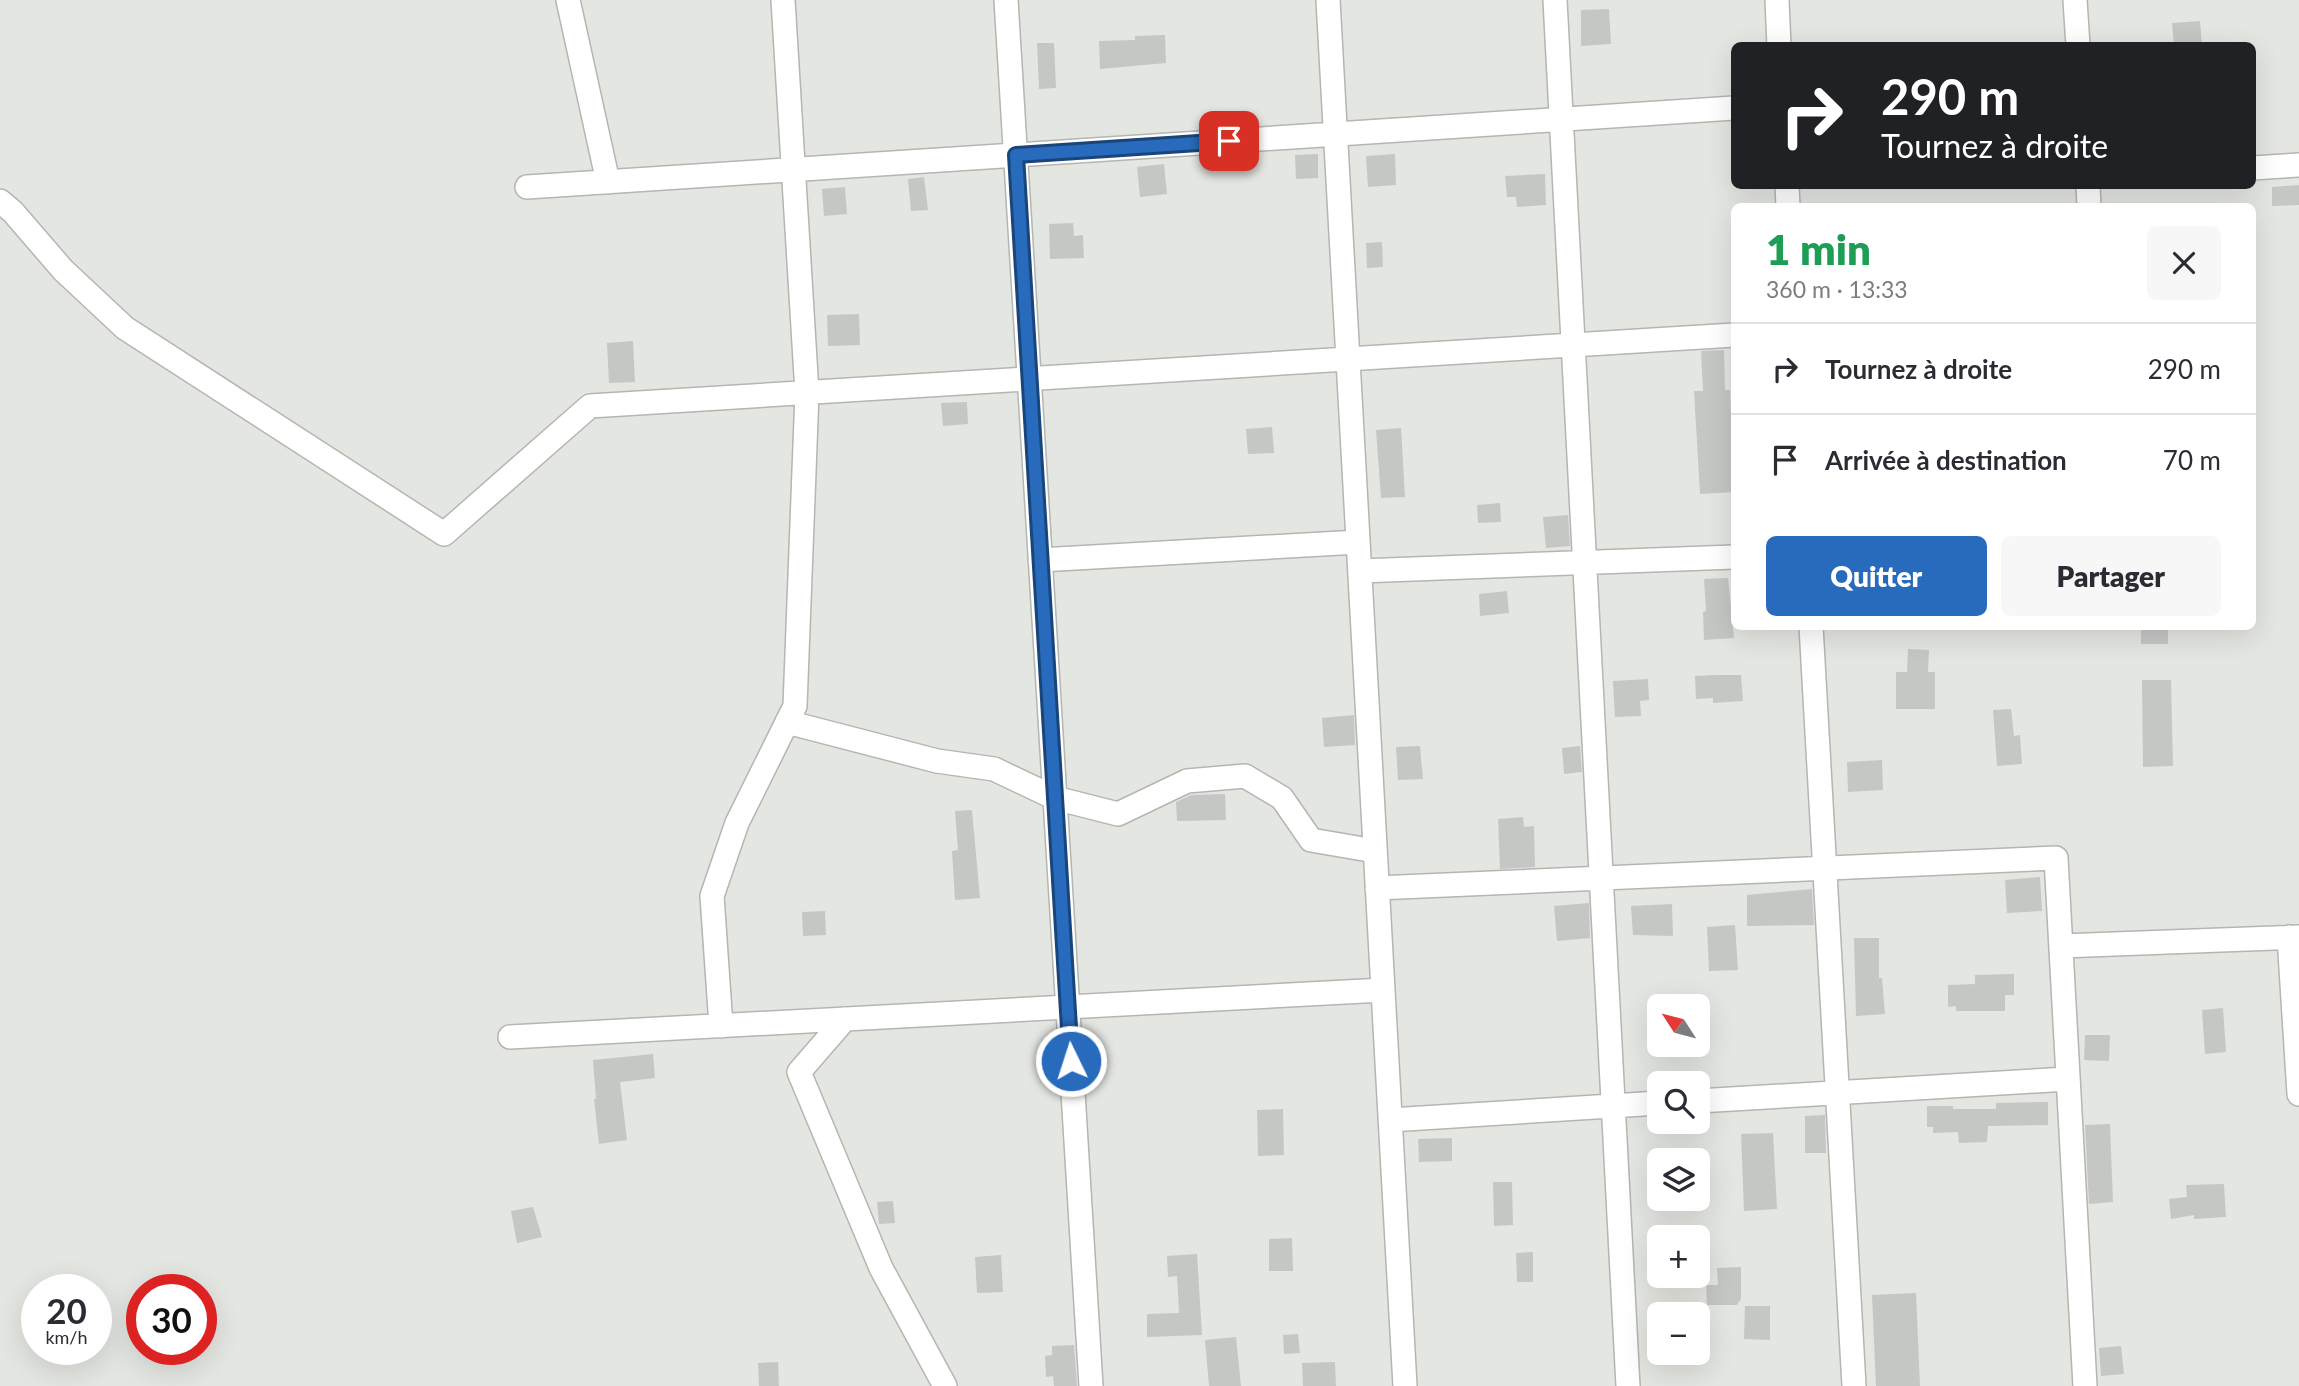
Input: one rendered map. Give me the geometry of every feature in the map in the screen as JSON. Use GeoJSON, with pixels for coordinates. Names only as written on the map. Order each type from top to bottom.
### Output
{"type":"FeatureCollection","features":[{"type":"Feature","properties":{"kind":"street"},"geometry":{"type":"LineString","coordinates":[[568,0],[608,182]]}},
{"type":"Feature","properties":{"kind":"street"},"geometry":{"type":"LineString","coordinates":[[721,1026],[712,896],[737,822],[795,706],[807,393],[783,0]]}},
{"type":"Feature","properties":{"kind":"street"},"geometry":{"type":"LineString","coordinates":[[1006,0],[1091,1386]]}},
{"type":"Feature","properties":{"kind":"street"},"geometry":{"type":"LineString","coordinates":[[1328,0],[1405,1386]]}},
{"type":"Feature","properties":{"kind":"street"},"geometry":{"type":"LineString","coordinates":[[1555,0],[1628,1386]]}},
{"type":"Feature","properties":{"kind":"street"},"geometry":{"type":"LineString","coordinates":[[1777,0],[1779,42]]}},
{"type":"Feature","properties":{"kind":"street"},"geometry":{"type":"LineString","coordinates":[[2075,0],[2078,42]]}},
{"type":"Feature","properties":{"kind":"street"},"geometry":{"type":"LineString","coordinates":[[527,187],[1731,108]]}},
{"type":"Feature","properties":{"kind":"street"},"geometry":{"type":"LineString","coordinates":[[2256,168],[2299,165]]}},
{"type":"Feature","properties":{"kind":"street"},"geometry":{"type":"LineString","coordinates":[[0,201],[13,212],[63,270],[124,328],[444,534],[590,406],[1731,335]]}},
{"type":"Feature","properties":{"kind":"street"},"geometry":{"type":"LineString","coordinates":[[1040,560],[1358,542]]}},
{"type":"Feature","properties":{"kind":"street"},"geometry":{"type":"LineString","coordinates":[[1360,572],[1731,556]]}},
{"type":"Feature","properties":{"kind":"street"},"geometry":{"type":"LineString","coordinates":[[1811,630],[1854,1386]]}},
{"type":"Feature","properties":{"kind":"street"},"geometry":{"type":"LineString","coordinates":[[787,722],[937,761],[994,769],[1055,798],[1118,814],[1187,781],[1245,776],[1282,798],[1311,840],[1375,851]]}},
{"type":"Feature","properties":{"kind":"street"},"geometry":{"type":"LineString","coordinates":[[1377,888],[2056,859],[2085,1386]]}},
{"type":"Feature","properties":{"kind":"street"},"geometry":{"type":"LineString","coordinates":[[2061,946],[2294,937],[2299,1094]]}},
{"type":"Feature","properties":{"kind":"street"},"geometry":{"type":"LineString","coordinates":[[510,1037],[1383,990]]}},
{"type":"Feature","properties":{"kind":"street"},"geometry":{"type":"LineString","coordinates":[[845,1019],[799,1072],[881,1268],[945,1386]]}},
{"type":"Feature","properties":{"kind":"street"},"geometry":{"type":"LineString","coordinates":[[1710,1100],[2068,1079]]}},
{"type":"Feature","properties":{"kind":"street"},"geometry":{"type":"LineString","coordinates":[[1390,1120],[1647,1104]]}},
{"type":"Feature","properties":{"kind":"building"},"geometry":{"type":"Polygon","coordinates":[[[1609,9],[1611,44],[1581,46],[1581,10],[1609,9]]]}},
{"type":"Feature","properties":{"kind":"building"},"geometry":{"type":"Polygon","coordinates":[[[2200,21],[2202,42],[2174,42],[2172,23],[2200,21]]]}},
{"type":"Feature","properties":{"kind":"building"},"geometry":{"type":"Polygon","coordinates":[[[1165,35],[1166,63],[1100,69],[1099,41],[1135,40],[1135,36],[1165,35]]]}},
{"type":"Feature","properties":{"kind":"building"},"geometry":{"type":"Polygon","coordinates":[[[1037,43],[1054,43],[1056,88],[1039,89],[1037,43]]]}},
{"type":"Feature","properties":{"kind":"building"},"geometry":{"type":"Polygon","coordinates":[[[1318,154],[1318,178],[1296,179],[1295,155],[1318,154]]]}},
{"type":"Feature","properties":{"kind":"building"},"geometry":{"type":"Polygon","coordinates":[[[1395,154],[1396,185],[1368,187],[1366,156],[1395,154]]]}},
{"type":"Feature","properties":{"kind":"building"},"geometry":{"type":"Polygon","coordinates":[[[1164,164],[1167,194],[1140,197],[1137,167],[1164,164]]]}},
{"type":"Feature","properties":{"kind":"building"},"geometry":{"type":"Polygon","coordinates":[[[1545,174],[1546,205],[1517,207],[1516,197],[1507,197],[1505,176],[1545,174]]]}},
{"type":"Feature","properties":{"kind":"building"},"geometry":{"type":"Polygon","coordinates":[[[924,177],[928,210],[911,211],[908,179],[924,177]]]}},
{"type":"Feature","properties":{"kind":"building"},"geometry":{"type":"Polygon","coordinates":[[[2299,185],[2299,205],[2272,206],[2272,187],[2299,185]]]}},
{"type":"Feature","properties":{"kind":"building"},"geometry":{"type":"Polygon","coordinates":[[[845,187],[847,214],[824,216],[822,189],[845,187]]]}},
{"type":"Feature","properties":{"kind":"building"},"geometry":{"type":"Polygon","coordinates":[[[1073,223],[1074,236],[1083,235],[1084,258],[1050,259],[1049,224],[1073,223]]]}},
{"type":"Feature","properties":{"kind":"building"},"geometry":{"type":"Polygon","coordinates":[[[1382,242],[1383,267],[1367,268],[1366,243],[1382,242]]]}},
{"type":"Feature","properties":{"kind":"building"},"geometry":{"type":"Polygon","coordinates":[[[859,314],[860,345],[828,346],[827,315],[859,314]]]}},
{"type":"Feature","properties":{"kind":"building"},"geometry":{"type":"Polygon","coordinates":[[[633,341],[635,382],[609,383],[607,343],[633,341]]]}},
{"type":"Feature","properties":{"kind":"building"},"geometry":{"type":"Polygon","coordinates":[[[1724,350],[1725,390],[1730,390],[1731,492],[1700,494],[1694,391],[1703,391],[1701,351],[1724,350]]]}},
{"type":"Feature","properties":{"kind":"building"},"geometry":{"type":"Polygon","coordinates":[[[967,402],[968,424],[943,426],[941,403],[967,402]]]}},
{"type":"Feature","properties":{"kind":"building"},"geometry":{"type":"Polygon","coordinates":[[[1272,427],[1274,453],[1248,454],[1246,429],[1272,427]]]}},
{"type":"Feature","properties":{"kind":"building"},"geometry":{"type":"Polygon","coordinates":[[[1401,428],[1405,497],[1381,498],[1376,430],[1401,428]]]}},
{"type":"Feature","properties":{"kind":"building"},"geometry":{"type":"Polygon","coordinates":[[[1500,503],[1501,522],[1478,523],[1477,505],[1500,503]]]}},
{"type":"Feature","properties":{"kind":"building"},"geometry":{"type":"Polygon","coordinates":[[[1568,515],[1570,546],[1546,548],[1543,517],[1568,515]]]}},
{"type":"Feature","properties":{"kind":"building"},"geometry":{"type":"Polygon","coordinates":[[[1728,578],[1731,630],[1734,638],[1704,640],[1704,579],[1728,578]]]}},
{"type":"Feature","properties":{"kind":"building"},"geometry":{"type":"Polygon","coordinates":[[[1507,591],[1509,613],[1480,616],[1479,594],[1507,591]]]}},
{"type":"Feature","properties":{"kind":"building"},"geometry":{"type":"Polygon","coordinates":[[[2141,630],[2168,630],[2168,644],[2141,644],[2141,630]]]}},
{"type":"Feature","properties":{"kind":"building"},"geometry":{"type":"Polygon","coordinates":[[[1908,649],[1929,650],[1928,672],[1935,672],[1935,709],[1896,709],[1896,672],[1907,672],[1908,649]]]}},
{"type":"Feature","properties":{"kind":"building"},"geometry":{"type":"Polygon","coordinates":[[[1741,675],[1743,701],[1713,703],[1713,698],[1696,699],[1695,676],[1741,675]]]}},
{"type":"Feature","properties":{"kind":"building"},"geometry":{"type":"Polygon","coordinates":[[[1648,679],[1649,700],[1640,701],[1641,716],[1615,717],[1613,681],[1648,679]]]}},
{"type":"Feature","properties":{"kind":"building"},"geometry":{"type":"Polygon","coordinates":[[[2142,680],[2171,680],[2173,766],[2143,767],[2142,680]]]}},
{"type":"Feature","properties":{"kind":"building"},"geometry":{"type":"Polygon","coordinates":[[[2011,709],[2014,736],[2020,735],[2022,764],[1997,766],[1993,710],[2011,709]]]}},
{"type":"Feature","properties":{"kind":"building"},"geometry":{"type":"Polygon","coordinates":[[[1354,715],[1355,745],[1324,747],[1322,718],[1354,715]]]}},
{"type":"Feature","properties":{"kind":"building"},"geometry":{"type":"Polygon","coordinates":[[[1420,746],[1423,779],[1398,780],[1396,747],[1420,746]]]}},
{"type":"Feature","properties":{"kind":"building"},"geometry":{"type":"Polygon","coordinates":[[[1580,746],[1582,772],[1564,774],[1562,748],[1580,746]]]}},
{"type":"Feature","properties":{"kind":"building"},"geometry":{"type":"Polygon","coordinates":[[[1882,760],[1883,790],[1848,792],[1847,762],[1882,760]]]}},
{"type":"Feature","properties":{"kind":"building"},"geometry":{"type":"Polygon","coordinates":[[[1225,794],[1226,820],[1177,821],[1176,802],[1191,795],[1225,794]]]}},
{"type":"Feature","properties":{"kind":"building"},"geometry":{"type":"Polygon","coordinates":[[[972,810],[980,898],[955,900],[952,851],[958,850],[955,811],[972,810]]]}},
{"type":"Feature","properties":{"kind":"building"},"geometry":{"type":"Polygon","coordinates":[[[1523,817],[1524,827],[1534,826],[1535,867],[1500,869],[1498,819],[1523,817]]]}},
{"type":"Feature","properties":{"kind":"building"},"geometry":{"type":"Polygon","coordinates":[[[2040,877],[2042,911],[2007,913],[2005,880],[2040,877]]]}},
{"type":"Feature","properties":{"kind":"building"},"geometry":{"type":"Polygon","coordinates":[[[1812,889],[1814,925],[1747,926],[1747,895],[1812,889]]]}},
{"type":"Feature","properties":{"kind":"building"},"geometry":{"type":"Polygon","coordinates":[[[1589,903],[1590,938],[1557,941],[1554,906],[1589,903]]]}},
{"type":"Feature","properties":{"kind":"building"},"geometry":{"type":"Polygon","coordinates":[[[1672,904],[1673,936],[1633,935],[1631,906],[1672,904]]]}},
{"type":"Feature","properties":{"kind":"building"},"geometry":{"type":"Polygon","coordinates":[[[825,911],[826,935],[803,936],[802,912],[825,911]]]}},
{"type":"Feature","properties":{"kind":"building"},"geometry":{"type":"Polygon","coordinates":[[[1735,925],[1738,970],[1709,971],[1707,927],[1735,925]]]}},
{"type":"Feature","properties":{"kind":"building"},"geometry":{"type":"Polygon","coordinates":[[[1854,938],[1879,938],[1879,978],[1882,978],[1885,1014],[1856,1016],[1854,938]]]}},
{"type":"Feature","properties":{"kind":"building"},"geometry":{"type":"Polygon","coordinates":[[[2014,974],[2014,995],[2005,995],[2005,1011],[1956,1011],[1956,1006],[1948,1007],[1948,985],[1975,984],[1975,975],[2014,974]]]}},
{"type":"Feature","properties":{"kind":"building"},"geometry":{"type":"Polygon","coordinates":[[[2223,1008],[2226,1052],[2205,1054],[2202,1010],[2223,1008]]]}},
{"type":"Feature","properties":{"kind":"building"},"geometry":{"type":"Polygon","coordinates":[[[2085,1035],[2110,1035],[2109,1061],[2084,1060],[2085,1035]]]}},
{"type":"Feature","properties":{"kind":"building"},"geometry":{"type":"Polygon","coordinates":[[[653,1054],[655,1078],[620,1082],[627,1140],[599,1144],[593,1060],[653,1054]]]}},
{"type":"Feature","properties":{"kind":"building"},"geometry":{"type":"Polygon","coordinates":[[[2048,1102],[2048,1125],[1988,1126],[1987,1142],[1959,1143],[1958,1132],[1933,1133],[1933,1127],[1927,1127],[1927,1106],[1996,1109],[1996,1103],[2048,1102]]]}},
{"type":"Feature","properties":{"kind":"building"},"geometry":{"type":"Polygon","coordinates":[[[1283,1109],[1284,1155],[1258,1156],[1257,1110],[1283,1109]]]}},
{"type":"Feature","properties":{"kind":"building"},"geometry":{"type":"Polygon","coordinates":[[[1825,1115],[1826,1153],[1805,1153],[1805,1116],[1825,1115]]]}},
{"type":"Feature","properties":{"kind":"building"},"geometry":{"type":"Polygon","coordinates":[[[2110,1124],[2113,1202],[2089,1204],[2085,1125],[2110,1124]]]}},
{"type":"Feature","properties":{"kind":"building"},"geometry":{"type":"Polygon","coordinates":[[[1773,1133],[1777,1209],[1744,1211],[1741,1134],[1773,1133]]]}},
{"type":"Feature","properties":{"kind":"building"},"geometry":{"type":"Polygon","coordinates":[[[1452,1138],[1452,1161],[1419,1162],[1418,1139],[1452,1138]]]}},
{"type":"Feature","properties":{"kind":"building"},"geometry":{"type":"Polygon","coordinates":[[[1493,1182],[1512,1182],[1513,1225],[1494,1226],[1493,1182]]]}},
{"type":"Feature","properties":{"kind":"building"},"geometry":{"type":"Polygon","coordinates":[[[2224,1184],[2226,1217],[2194,1219],[2194,1215],[2171,1219],[2169,1199],[2187,1197],[2186,1185],[2224,1184]]]}},
{"type":"Feature","properties":{"kind":"building"},"geometry":{"type":"Polygon","coordinates":[[[893,1201],[895,1223],[879,1224],[877,1202],[893,1201]]]}},
{"type":"Feature","properties":{"kind":"building"},"geometry":{"type":"Polygon","coordinates":[[[533,1207],[542,1237],[517,1243],[511,1211],[533,1207]]]}},
{"type":"Feature","properties":{"kind":"building"},"geometry":{"type":"Polygon","coordinates":[[[1292,1238],[1293,1271],[1269,1271],[1269,1239],[1292,1238]]]}},
{"type":"Feature","properties":{"kind":"building"},"geometry":{"type":"Polygon","coordinates":[[[1533,1252],[1533,1282],[1517,1282],[1516,1253],[1533,1252]]]}},
{"type":"Feature","properties":{"kind":"building"},"geometry":{"type":"Polygon","coordinates":[[[1197,1254],[1202,1335],[1147,1337],[1147,1314],[1179,1313],[1177,1276],[1168,1277],[1167,1256],[1197,1254]]]}},
{"type":"Feature","properties":{"kind":"building"},"geometry":{"type":"Polygon","coordinates":[[[1001,1255],[1003,1292],[977,1293],[975,1257],[1001,1255]]]}},
{"type":"Feature","properties":{"kind":"building"},"geometry":{"type":"Polygon","coordinates":[[[1741,1267],[1741,1299],[1737,1305],[1710,1305],[1710,1302],[1707,1302],[1706,1288],[1718,1285],[1717,1268],[1741,1267]]]}},
{"type":"Feature","properties":{"kind":"building"},"geometry":{"type":"Polygon","coordinates":[[[1916,1293],[1920,1386],[1876,1386],[1872,1295],[1916,1293]]]}},
{"type":"Feature","properties":{"kind":"building"},"geometry":{"type":"Polygon","coordinates":[[[1745,1306],[1770,1306],[1770,1340],[1744,1339],[1745,1306]]]}},
{"type":"Feature","properties":{"kind":"building"},"geometry":{"type":"Polygon","coordinates":[[[1298,1334],[1300,1353],[1284,1354],[1283,1335],[1298,1334]]]}},
{"type":"Feature","properties":{"kind":"building"},"geometry":{"type":"Polygon","coordinates":[[[1236,1337],[1241,1386],[1209,1386],[1205,1340],[1236,1337]]]}},
{"type":"Feature","properties":{"kind":"building"},"geometry":{"type":"Polygon","coordinates":[[[1074,1345],[1077,1386],[1054,1386],[1053,1376],[1046,1377],[1045,1356],[1052,1355],[1052,1346],[1074,1345]]]}},
{"type":"Feature","properties":{"kind":"building"},"geometry":{"type":"Polygon","coordinates":[[[2121,1346],[2124,1374],[2101,1376],[2099,1348],[2121,1346]]]}},
{"type":"Feature","properties":{"kind":"building"},"geometry":{"type":"Polygon","coordinates":[[[778,1362],[779,1386],[759,1386],[758,1363],[778,1362]]]}},
{"type":"Feature","properties":{"kind":"building"},"geometry":{"type":"Polygon","coordinates":[[[1335,1362],[1336,1386],[1303,1386],[1302,1363],[1335,1362]]]}},
{"type":"Feature","properties":{"kind":"route"},"geometry":{"type":"LineString","coordinates":[[1071,1061],[1016,155],[1229,141]]}}]}
